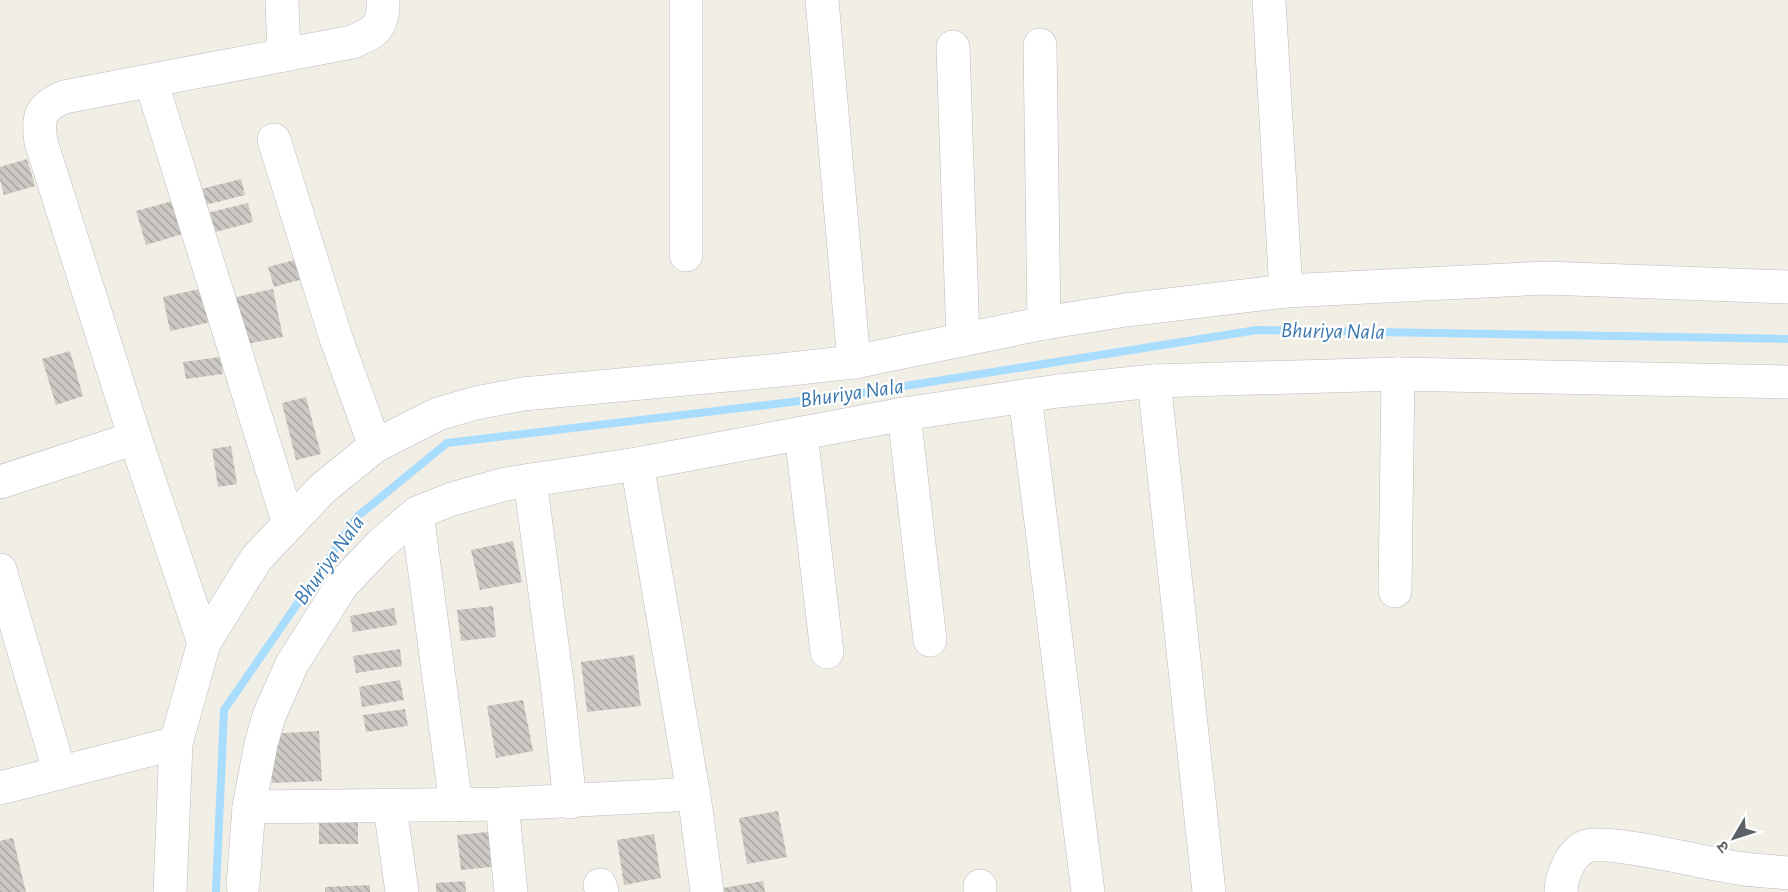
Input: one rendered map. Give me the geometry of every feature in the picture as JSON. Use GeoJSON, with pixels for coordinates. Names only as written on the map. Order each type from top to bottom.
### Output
{"type":"FeatureCollection","features":[{"type":"Feature","properties":{"kind":"street"},"geometry":{"type":"LineString","coordinates":[[282,0],[284,55]]}},
{"type":"Feature","properties":{"kind":"street"},"geometry":{"type":"LineString","coordinates":[[204,643],[135,438],[41,142],[39,127],[41,115],[50,103],[64,97],[352,42],[371,34],[379,26],[384,16],[383,0]]}},
{"type":"Feature","properties":{"kind":"street"},"geometry":{"type":"LineString","coordinates":[[686,0],[686,255]]}},
{"type":"Feature","properties":{"kind":"street"},"geometry":{"type":"LineString","coordinates":[[822,0],[854,362]]}},
{"type":"Feature","properties":{"kind":"street"},"geometry":{"type":"LineString","coordinates":[[1269,0],[1286,291]]}},
{"type":"Feature","properties":{"kind":"street"},"geometry":{"type":"LineString","coordinates":[[1040,45],[1044,323]]}},
{"type":"Feature","properties":{"kind":"street"},"geometry":{"type":"LineString","coordinates":[[953,47],[963,339]]}},
{"type":"Feature","properties":{"kind":"street"},"geometry":{"type":"LineString","coordinates":[[151,81],[289,524]]}},
{"type":"Feature","properties":{"kind":"street"},"geometry":{"type":"LineString","coordinates":[[274,140],[336,338],[375,446]]}},
{"type":"Feature","properties":{"kind":"street"},"geometry":{"type":"LineString","coordinates":[[170,892],[176,743],[204,643],[256,560],[322,489],[375,446],[438,414],[476,403],[523,394],[854,362],[1044,323],[1126,310],[1286,291],[1546,278],[1788,287]]}},
{"type":"Feature","properties":{"kind":"street"},"geometry":{"type":"LineString","coordinates":[[1395,591],[1398,374]]}},
{"type":"Feature","properties":{"kind":"street"},"geometry":{"type":"LineString","coordinates":[[243,885],[249,807],[261,744],[269,716],[292,664],[342,585],[380,545],[417,513],[452,499],[506,484],[637,464],[904,414],[1025,396],[1154,381],[1398,374],[1788,381]]}},
{"type":"Feature","properties":{"kind":"street"},"geometry":{"type":"LineString","coordinates":[[1154,381],[1209,892]]}},
{"type":"Feature","properties":{"kind":"street"},"geometry":{"type":"LineString","coordinates":[[1025,396],[1088,892]]}},
{"type":"Feature","properties":{"kind":"street"},"geometry":{"type":"LineString","coordinates":[[904,414],[930,640]]}},
{"type":"Feature","properties":{"kind":"street"},"geometry":{"type":"LineString","coordinates":[[801,434],[827,652]]}},
{"type":"Feature","properties":{"kind":"street"},"geometry":{"type":"LineString","coordinates":[[0,482],[135,438]]}},
{"type":"Feature","properties":{"kind":"street"},"geometry":{"type":"LineString","coordinates":[[637,464],[694,794],[707,892]]}},
{"type":"Feature","properties":{"kind":"street"},"geometry":{"type":"LineString","coordinates":[[530,480],[557,682],[570,802]]}},
{"type":"Feature","properties":{"kind":"street"},"geometry":{"type":"LineString","coordinates":[[417,513],[456,805]]}},
{"type":"Feature","properties":{"kind":"street"},"geometry":{"type":"LineString","coordinates":[[0,570],[10,633],[60,773]]}},
{"type":"Feature","properties":{"kind":"street"},"geometry":{"type":"LineString","coordinates":[[0,788],[176,743]]}},
{"type":"Feature","properties":{"kind":"street"},"geometry":{"type":"LineString","coordinates":[[249,807],[502,804],[694,794]]}},
{"type":"Feature","properties":{"kind":"street"},"geometry":{"type":"LineString","coordinates":[[502,804],[511,892]]}},
{"type":"Feature","properties":{"kind":"street"},"geometry":{"type":"LineString","coordinates":[[390,807],[402,892]]}},
{"type":"Feature","properties":{"kind":"street"},"geometry":{"type":"LineString","coordinates":[[1561,892],[1566,869],[1587,846],[1612,845],[1739,868],[1788,873]]}},
{"type":"Feature","properties":{"kind":"building"},"geometry":{"type":"Polygon","coordinates":[[[27,159],[35,186],[4,195],[0,180],[0,167],[27,159]]]}},
{"type":"Feature","properties":{"kind":"building"},"geometry":{"type":"Polygon","coordinates":[[[241,179],[245,195],[201,206],[197,190],[241,179]]]}},
{"type":"Feature","properties":{"kind":"building"},"geometry":{"type":"Polygon","coordinates":[[[187,197],[196,230],[146,245],[136,211],[187,197]]]}},
{"type":"Feature","properties":{"kind":"building"},"geometry":{"type":"Polygon","coordinates":[[[248,203],[253,222],[208,234],[203,214],[248,203]]]}},
{"type":"Feature","properties":{"kind":"building"},"geometry":{"type":"Polygon","coordinates":[[[309,256],[314,276],[274,287],[268,267],[309,256]]]}},
{"type":"Feature","properties":{"kind":"building"},"geometry":{"type":"Polygon","coordinates":[[[213,286],[221,320],[170,331],[163,297],[213,286]]]}},
{"type":"Feature","properties":{"kind":"building"},"geometry":{"type":"Polygon","coordinates":[[[273,289],[283,337],[241,345],[231,298],[273,289]]]}},
{"type":"Feature","properties":{"kind":"building"},"geometry":{"type":"Polygon","coordinates":[[[70,351],[83,396],[56,405],[42,359],[70,351]]]}},
{"type":"Feature","properties":{"kind":"building"},"geometry":{"type":"Polygon","coordinates":[[[220,357],[223,374],[186,379],[183,362],[220,357]]]}},
{"type":"Feature","properties":{"kind":"building"},"geometry":{"type":"Polygon","coordinates":[[[306,397],[321,454],[296,460],[282,403],[306,397]]]}},
{"type":"Feature","properties":{"kind":"building"},"geometry":{"type":"Polygon","coordinates":[[[231,446],[237,484],[218,487],[212,449],[231,446]]]}},
{"type":"Feature","properties":{"kind":"building"},"geometry":{"type":"Polygon","coordinates":[[[513,541],[522,582],[480,590],[471,550],[513,541]]]}},
{"type":"Feature","properties":{"kind":"building"},"geometry":{"type":"Polygon","coordinates":[[[493,606],[496,637],[461,641],[457,610],[493,606]]]}},
{"type":"Feature","properties":{"kind":"building"},"geometry":{"type":"Polygon","coordinates":[[[394,608],[397,625],[353,632],[350,616],[394,608]]]}},
{"type":"Feature","properties":{"kind":"building"},"geometry":{"type":"Polygon","coordinates":[[[400,649],[402,666],[356,673],[353,656],[400,649]]]}},
{"type":"Feature","properties":{"kind":"building"},"geometry":{"type":"Polygon","coordinates":[[[634,655],[641,706],[587,712],[581,662],[634,655]]]}},
{"type":"Feature","properties":{"kind":"building"},"geometry":{"type":"Polygon","coordinates":[[[400,680],[404,700],[362,707],[359,687],[400,680]]]}},
{"type":"Feature","properties":{"kind":"building"},"geometry":{"type":"Polygon","coordinates":[[[523,700],[533,751],[496,758],[487,706],[523,700]]]}},
{"type":"Feature","properties":{"kind":"building"},"geometry":{"type":"Polygon","coordinates":[[[405,709],[408,726],[366,732],[363,715],[405,709]]]}},
{"type":"Feature","properties":{"kind":"building"},"geometry":{"type":"Polygon","coordinates":[[[319,731],[322,781],[272,783],[269,734],[319,731]]]}},
{"type":"Feature","properties":{"kind":"building"},"geometry":{"type":"Polygon","coordinates":[[[358,807],[358,844],[319,844],[319,808],[358,807]]]}},
{"type":"Feature","properties":{"kind":"building"},"geometry":{"type":"Polygon","coordinates":[[[778,811],[787,857],[747,864],[739,818],[778,811]]]}},
{"type":"Feature","properties":{"kind":"building"},"geometry":{"type":"Polygon","coordinates":[[[497,831],[501,866],[461,870],[457,835],[497,831]]]}},
{"type":"Feature","properties":{"kind":"building"},"geometry":{"type":"Polygon","coordinates":[[[654,834],[661,878],[624,885],[617,840],[654,834]]]}},
{"type":"Feature","properties":{"kind":"building"},"geometry":{"type":"Polygon","coordinates":[[[13,838],[26,892],[0,892],[0,841],[13,838]]]}},
{"type":"Feature","properties":{"kind":"building"},"geometry":{"type":"Polygon","coordinates":[[[465,881],[466,892],[436,892],[436,883],[465,881]]]}},
{"type":"Feature","properties":{"kind":"building"},"geometry":{"type":"Polygon","coordinates":[[[763,881],[765,892],[724,892],[723,888],[763,881]]]}},
{"type":"Feature","properties":{"kind":"building"},"geometry":{"type":"Polygon","coordinates":[[[370,885],[370,892],[325,892],[325,887],[370,885]]]}},
{"type":"Feature","properties":{"kind":"waterway","name":"Bhuriya Nala"},"geometry":{"type":"LineString","coordinates":[[216,892],[224,710],[358,516],[447,443],[842,396],[1257,330],[1788,339]]}}]}
